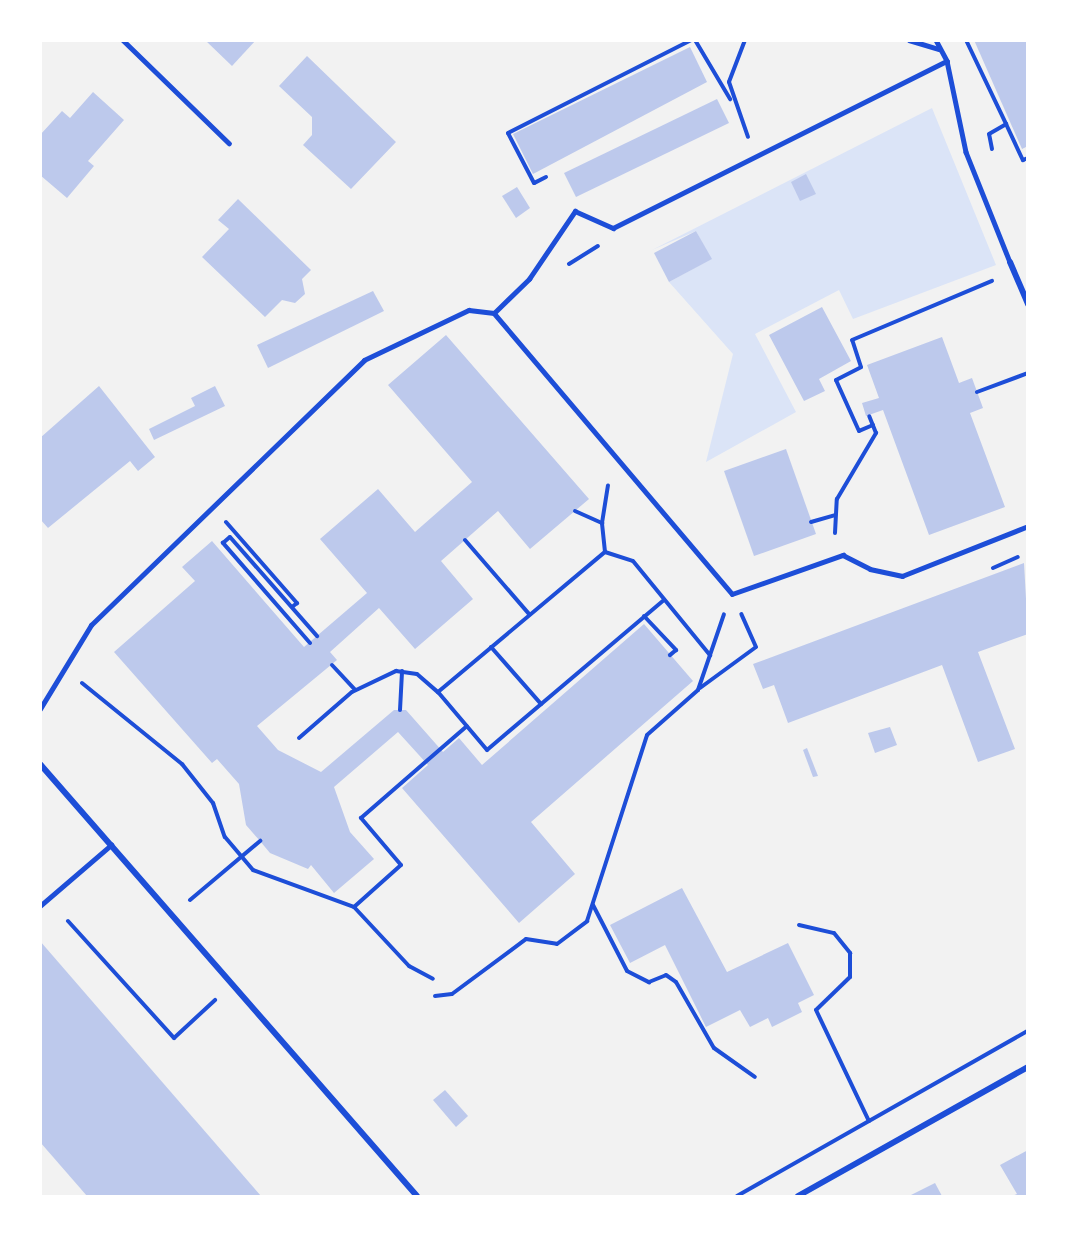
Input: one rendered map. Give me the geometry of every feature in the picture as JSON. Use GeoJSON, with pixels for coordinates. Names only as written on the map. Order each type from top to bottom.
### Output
{"type":"FeatureCollection","features":[{"type":"Feature","properties":{"kind":"street"},"geometry":{"type":"LineString","coordinates":[[1010,262],[1028,304]]}},
{"type":"Feature","properties":{"kind":"street"},"geometry":{"type":"LineString","coordinates":[[40,764],[417,1197]]}},
{"type":"Feature","properties":{"kind":"street"},"geometry":{"type":"LineString","coordinates":[[798,1197],[1028,1067]]}},
{"type":"Feature","properties":{"kind":"lane"},"geometry":{"type":"LineString","coordinates":[[123,40],[229,143]]}},
{"type":"Feature","properties":{"kind":"lane"},"geometry":{"type":"LineString","coordinates":[[909,40],[939,49]]}},
{"type":"Feature","properties":{"kind":"lane"},"geometry":{"type":"LineString","coordinates":[[936,40],[947,61],[966,152],[1010,262]]}},
{"type":"Feature","properties":{"kind":"lane"},"geometry":{"type":"LineString","coordinates":[[494,313],[529,279],[575,211],[614,228],[947,61]]}},
{"type":"Feature","properties":{"kind":"lane"},"geometry":{"type":"LineString","coordinates":[[40,709],[91,625],[364,360],[469,310],[494,313],[732,594],[843,555],[870,569],[902,576],[1028,526]]}},
{"type":"Feature","properties":{"kind":"lane"},"geometry":{"type":"LineString","coordinates":[[40,906],[111,845]]}},
{"type":"Feature","properties":{"kind":"path"},"geometry":{"type":"LineString","coordinates":[[546,177],[534,183],[508,133],[691,40]]}},
{"type":"Feature","properties":{"kind":"path"},"geometry":{"type":"LineString","coordinates":[[695,40],[730,100],[757,156]]}},
{"type":"Feature","properties":{"kind":"path"},"geometry":{"type":"LineString","coordinates":[[730,100],[729,82],[745,40]]}},
{"type":"Feature","properties":{"kind":"path"},"geometry":{"type":"LineString","coordinates":[[966,40],[1006,124]]}},
{"type":"Feature","properties":{"kind":"path"},"geometry":{"type":"LineString","coordinates":[[1012,135],[1023,160],[1028,158]]}},
{"type":"Feature","properties":{"kind":"path"},"geometry":{"type":"LineString","coordinates":[[873,425],[859,431],[836,381],[861,367],[852,340],[1015,272]]}},
{"type":"Feature","properties":{"kind":"path"},"geometry":{"type":"LineString","coordinates":[[977,392],[1028,373]]}},
{"type":"Feature","properties":{"kind":"path"},"geometry":{"type":"LineString","coordinates":[[836,558],[837,499],[876,433],[869,416]]}},
{"type":"Feature","properties":{"kind":"path"},"geometry":{"type":"LineString","coordinates":[[601,474],[608,483],[602,523],[605,552]]}},
{"type":"Feature","properties":{"kind":"path"},"geometry":{"type":"LineString","coordinates":[[213,506],[297,603],[292,607]]}},
{"type":"Feature","properties":{"kind":"path"},"geometry":{"type":"LineString","coordinates":[[575,511],[602,523]]}},
{"type":"Feature","properties":{"kind":"path"},"geometry":{"type":"LineString","coordinates":[[811,522],[835,515]]}},
{"type":"Feature","properties":{"kind":"path"},"geometry":{"type":"LineString","coordinates":[[310,643],[223,543],[230,537],[317,636]]}},
{"type":"Feature","properties":{"kind":"path"},"geometry":{"type":"LineString","coordinates":[[465,540],[529,614]]}},
{"type":"Feature","properties":{"kind":"path"},"geometry":{"type":"LineString","coordinates":[[605,552],[633,561],[710,655]]}},
{"type":"Feature","properties":{"kind":"path"},"geometry":{"type":"LineString","coordinates":[[438,692],[605,552]]}},
{"type":"Feature","properties":{"kind":"path"},"geometry":{"type":"LineString","coordinates":[[698,690],[732,594]]}},
{"type":"Feature","properties":{"kind":"path"},"geometry":{"type":"LineString","coordinates":[[435,996],[452,994],[526,939],[557,944],[576,933],[592,905],[647,735],[698,690],[756,647],[732,594]]}},
{"type":"Feature","properties":{"kind":"path"},"geometry":{"type":"LineString","coordinates":[[299,738],[355,690],[402,671],[423,678],[438,692],[487,750],[664,600]]}},
{"type":"Feature","properties":{"kind":"path"},"geometry":{"type":"LineString","coordinates":[[644,616],[676,650],[670,655]]}},
{"type":"Feature","properties":{"kind":"path"},"geometry":{"type":"LineString","coordinates":[[491,647],[541,704]]}},
{"type":"Feature","properties":{"kind":"path"},"geometry":{"type":"LineString","coordinates":[[332,665],[355,690]]}},
{"type":"Feature","properties":{"kind":"path"},"geometry":{"type":"LineString","coordinates":[[400,710],[402,671]]}},
{"type":"Feature","properties":{"kind":"path"},"geometry":{"type":"LineString","coordinates":[[63,672],[136,723],[182,765],[213,803],[225,837],[254,870],[354,907],[410,966],[434,979]]}},
{"type":"Feature","properties":{"kind":"path"},"geometry":{"type":"LineString","coordinates":[[354,907],[401,865],[361,818],[467,726]]}},
{"type":"Feature","properties":{"kind":"path"},"geometry":{"type":"LineString","coordinates":[[190,901],[260,841]]}},
{"type":"Feature","properties":{"kind":"path"},"geometry":{"type":"LineString","coordinates":[[592,905],[627,971],[649,982],[666,975],[676,982],[714,1047],[755,1077]]}},
{"type":"Feature","properties":{"kind":"path"},"geometry":{"type":"LineString","coordinates":[[68,921],[174,1038],[218,998]]}},
{"type":"Feature","properties":{"kind":"path"},"geometry":{"type":"LineString","coordinates":[[799,925],[834,933],[850,952],[850,977],[816,1010],[869,1121]]}},
{"type":"Feature","properties":{"kind":"path"},"geometry":{"type":"LineString","coordinates":[[737,1197],[1028,1031]]}},
{"type":"Feature","properties":{"kind":"shaded area"},"geometry":{"type":"Polygon","coordinates":[[[932,108],[996,265],[853,319],[839,290],[755,334],[796,412],[706,462],[733,354],[669,282],[711,259],[696,231],[652,250],[932,108]]]}},
{"type":"Feature","properties":{"kind":"building"},"geometry":{"type":"Polygon","coordinates":[[[205,40],[256,40],[232,66],[205,40]]]}},
{"type":"Feature","properties":{"kind":"building"},"geometry":{"type":"Polygon","coordinates":[[[974,40],[1028,40],[1028,146],[1022,149],[974,40]]]}},
{"type":"Feature","properties":{"kind":"building"},"geometry":{"type":"Polygon","coordinates":[[[690,47],[707,82],[533,174],[513,134],[690,47]]]}},
{"type":"Feature","properties":{"kind":"building"},"geometry":{"type":"Polygon","coordinates":[[[307,56],[396,142],[351,189],[303,145],[312,135],[312,117],[279,86],[307,56]]]}},
{"type":"Feature","properties":{"kind":"building"},"geometry":{"type":"Polygon","coordinates":[[[93,92],[124,120],[88,161],[94,166],[67,198],[40,175],[40,135],[62,111],[70,118],[93,92]]]}},
{"type":"Feature","properties":{"kind":"building"},"geometry":{"type":"Polygon","coordinates":[[[717,99],[729,123],[576,197],[564,173],[717,99]]]}},
{"type":"Feature","properties":{"kind":"building"},"geometry":{"type":"Polygon","coordinates":[[[806,174],[816,194],[800,201],[791,182],[806,174]]]}},
{"type":"Feature","properties":{"kind":"building"},"geometry":{"type":"Polygon","coordinates":[[[517,187],[530,208],[516,218],[502,196],[517,187]]]}},
{"type":"Feature","properties":{"kind":"building"},"geometry":{"type":"Polygon","coordinates":[[[238,199],[311,270],[302,279],[305,294],[295,303],[282,300],[265,317],[202,257],[229,229],[218,220],[238,199]]]}},
{"type":"Feature","properties":{"kind":"building"},"geometry":{"type":"Polygon","coordinates":[[[696,231],[712,259],[669,282],[654,253],[696,231]]]}},
{"type":"Feature","properties":{"kind":"building"},"geometry":{"type":"Polygon","coordinates":[[[373,291],[384,311],[268,368],[257,345],[373,291]]]}},
{"type":"Feature","properties":{"kind":"building"},"geometry":{"type":"Polygon","coordinates":[[[822,307],[851,361],[819,379],[825,391],[804,401],[769,335],[822,307]]]}},
{"type":"Feature","properties":{"kind":"building"},"geometry":{"type":"Polygon","coordinates":[[[446,335],[589,499],[530,549],[498,511],[441,561],[473,599],[415,649],[379,608],[330,652],[337,660],[257,726],[278,750],[321,772],[394,710],[406,710],[443,752],[459,738],[482,765],[644,624],[693,681],[531,822],[575,874],[519,923],[402,788],[428,765],[398,732],[334,787],[350,832],[374,859],[334,893],[311,865],[308,869],[270,853],[246,825],[239,784],[217,759],[212,763],[114,652],[195,581],[182,567],[212,541],[304,647],[367,593],[320,539],[378,489],[415,532],[472,482],[388,385],[446,335]]]}},
{"type":"Feature","properties":{"kind":"building"},"geometry":{"type":"Polygon","coordinates":[[[942,337],[959,383],[972,378],[983,408],[970,413],[1005,507],[929,535],[883,410],[866,416],[862,403],[879,398],[867,365],[942,337]]]}},
{"type":"Feature","properties":{"kind":"building"},"geometry":{"type":"Polygon","coordinates":[[[99,386],[155,457],[138,471],[130,461],[48,528],[40,519],[40,438],[99,386]]]}},
{"type":"Feature","properties":{"kind":"building"},"geometry":{"type":"Polygon","coordinates":[[[215,386],[225,406],[154,440],[149,429],[195,406],[191,398],[215,386]]]}},
{"type":"Feature","properties":{"kind":"building"},"geometry":{"type":"Polygon","coordinates":[[[786,449],[816,534],[754,556],[724,471],[786,449]]]}},
{"type":"Feature","properties":{"kind":"building"},"geometry":{"type":"Polygon","coordinates":[[[1024,563],[1028,634],[978,652],[1015,749],[978,762],[942,665],[788,723],[774,685],[763,689],[753,664],[1024,563]]]}},
{"type":"Feature","properties":{"kind":"building"},"geometry":{"type":"Polygon","coordinates":[[[890,727],[897,745],[875,753],[868,733],[890,727]]]}},
{"type":"Feature","properties":{"kind":"building"},"geometry":{"type":"Polygon","coordinates":[[[807,748],[818,776],[813,777],[803,750],[807,748]]]}},
{"type":"Feature","properties":{"kind":"building"},"geometry":{"type":"Polygon","coordinates":[[[682,888],[727,972],[788,943],[814,995],[798,1003],[802,1012],[772,1027],[768,1018],[750,1027],[740,1010],[706,1027],[665,945],[630,963],[610,925],[682,888]]]}},
{"type":"Feature","properties":{"kind":"building"},"geometry":{"type":"Polygon","coordinates":[[[40,941],[261,1196],[87,1196],[40,1142],[40,941]]]}},
{"type":"Feature","properties":{"kind":"building"},"geometry":{"type":"Polygon","coordinates":[[[445,1090],[468,1116],[456,1127],[433,1100],[445,1090]]]}},
{"type":"Feature","properties":{"kind":"building"},"geometry":{"type":"Polygon","coordinates":[[[1028,1150],[1028,1196],[1012,1196],[1017,1194],[1000,1165],[1028,1150]]]}},
{"type":"Feature","properties":{"kind":"building"},"geometry":{"type":"Polygon","coordinates":[[[935,1183],[942,1196],[909,1196],[935,1183]]]}}]}
